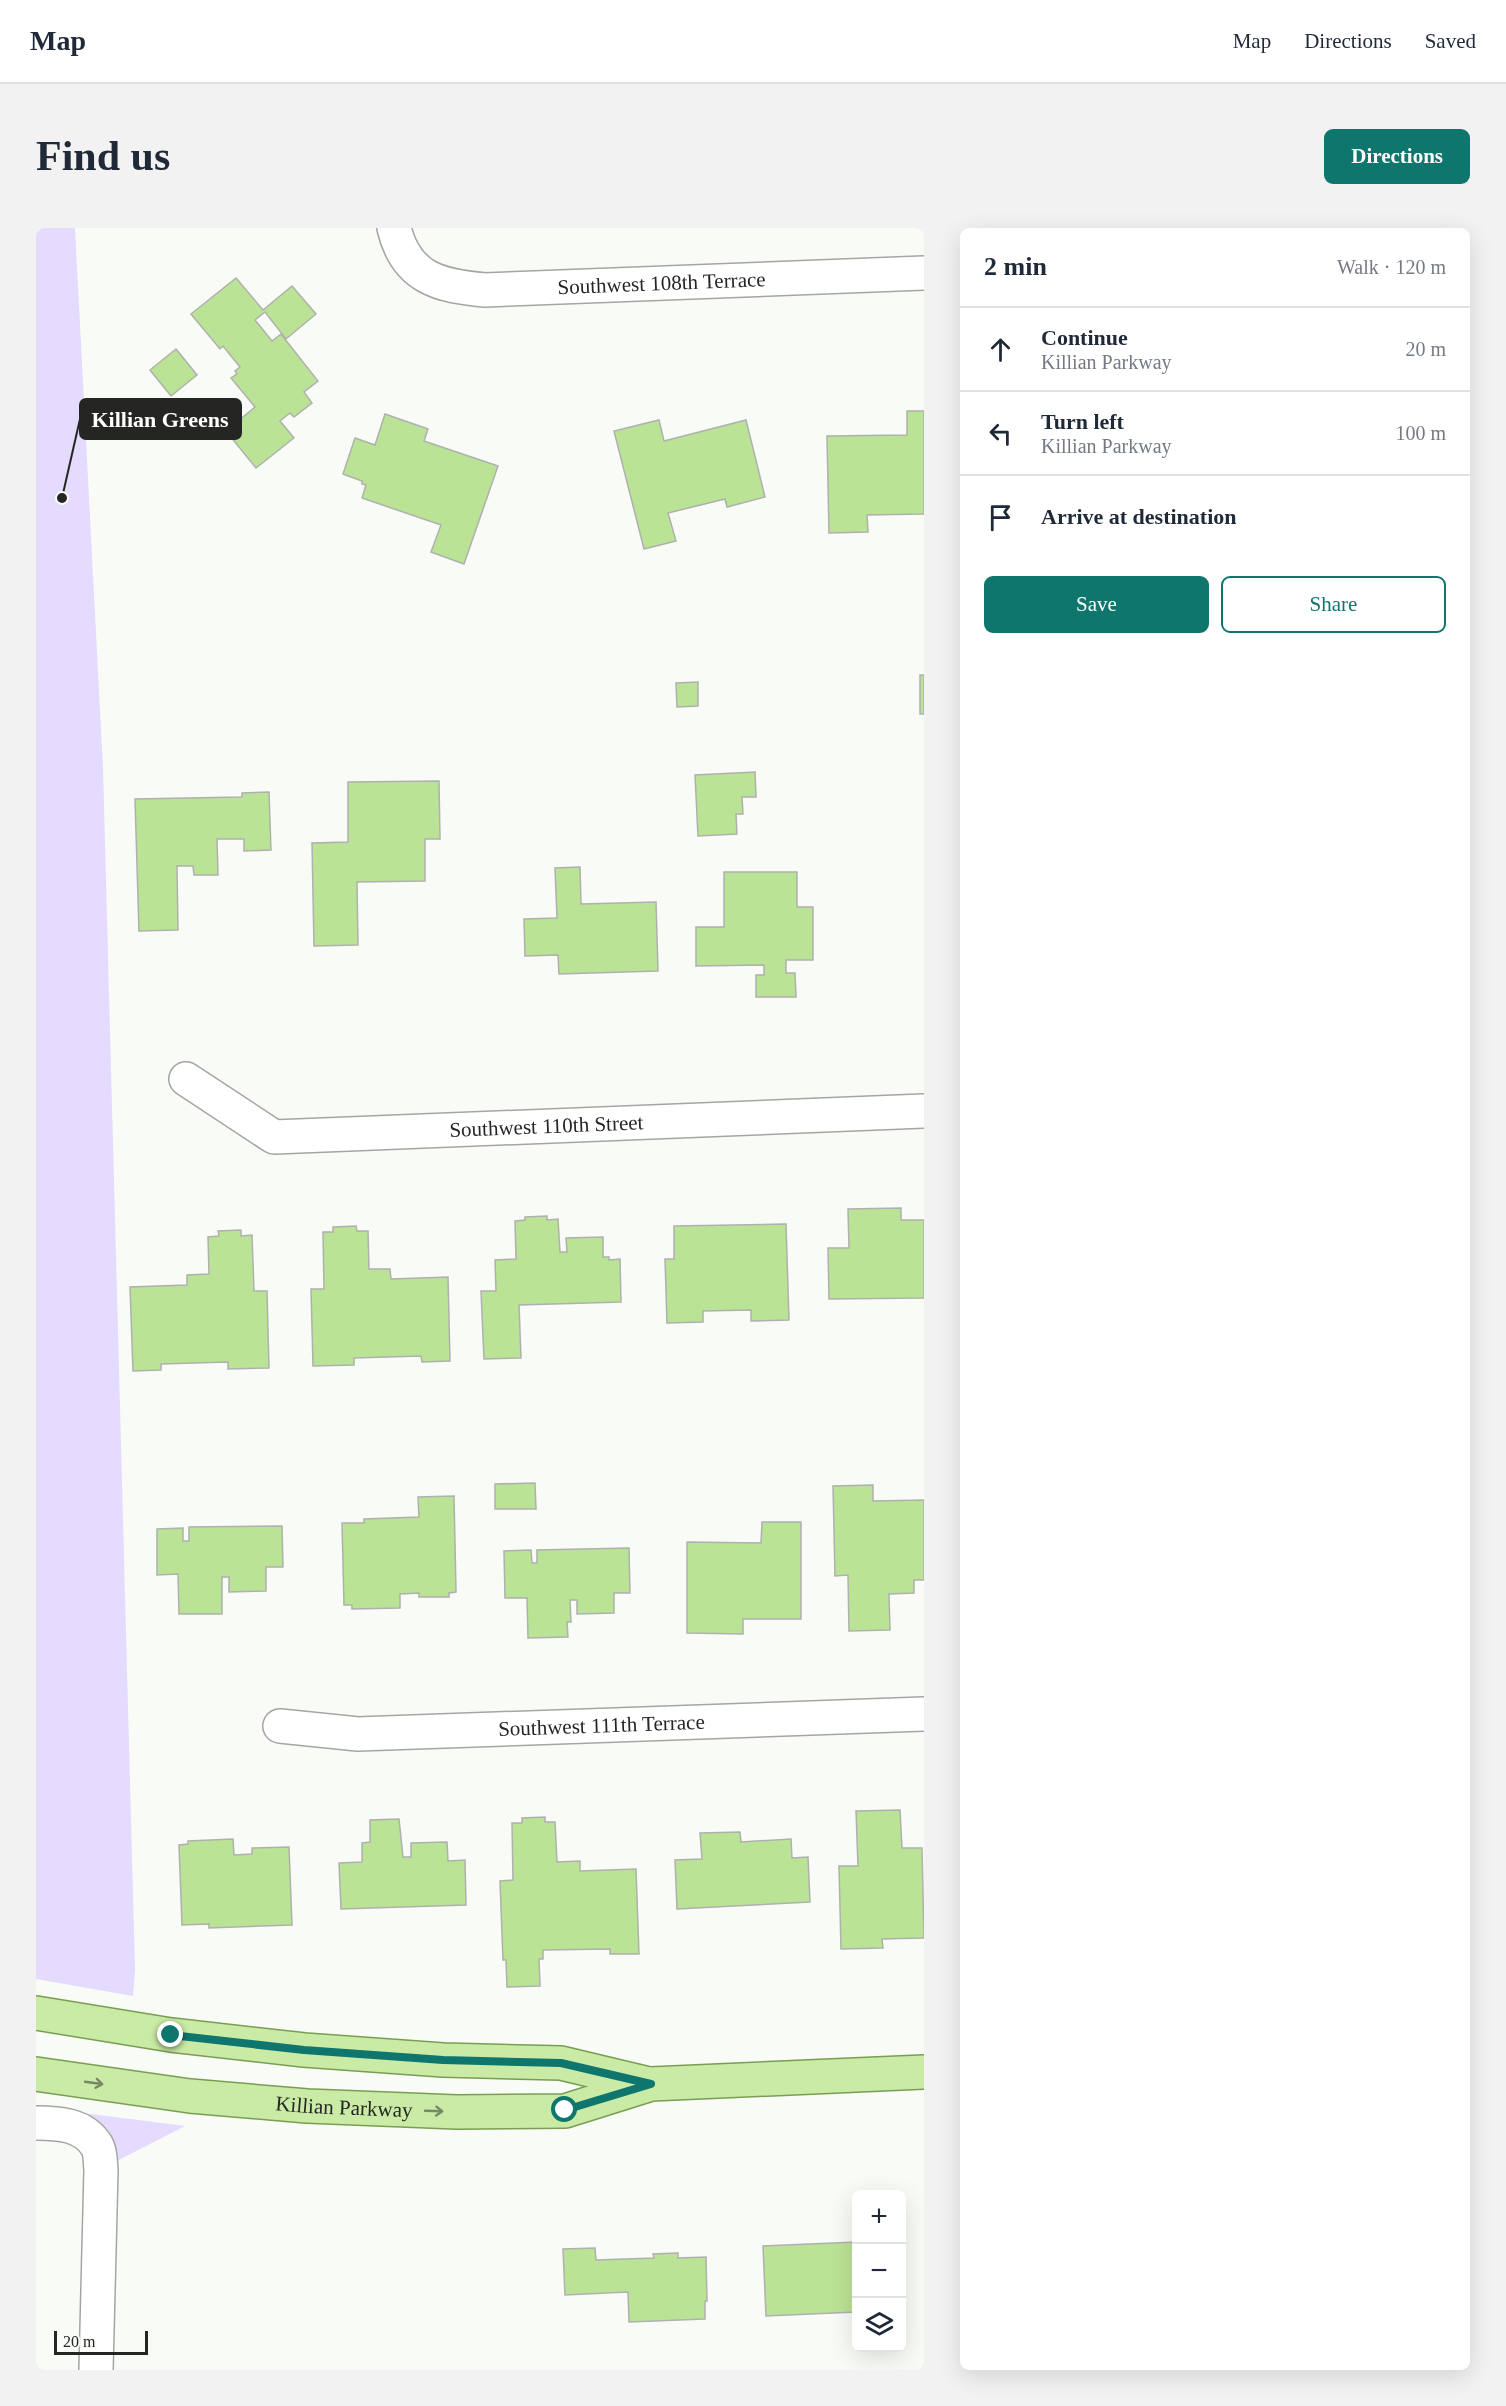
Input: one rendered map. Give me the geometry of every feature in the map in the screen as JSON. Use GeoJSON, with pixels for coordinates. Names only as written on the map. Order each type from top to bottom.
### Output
{"type":"FeatureCollection","features":[{"type":"Feature","properties":{"kind":"main road","name":"Killian Parkway"},"geometry":{"type":"LineString","coordinates":[[36,2013],[171,2035],[293,2049],[443,2060],[561,2063],[651,2084]]}},
{"type":"Feature","properties":{"kind":"main road","name":"Killian Parkway"},"geometry":{"type":"LineString","coordinates":[[36,2074],[190,2096],[307,2106],[458,2112],[565,2110],[651,2084],[924,2072]]}},
{"type":"Feature","properties":{"kind":"street","name":"Southwest 108th Terrace"},"geometry":{"type":"LineString","coordinates":[[394,228],[401,249],[408,260],[424,276],[441,283],[485,290],[924,273]]}},
{"type":"Feature","properties":{"kind":"street","name":"Southwest 110th Street"},"geometry":{"type":"LineString","coordinates":[[186,1079],[274,1137],[924,1111]]}},
{"type":"Feature","properties":{"kind":"street","name":"Southwest 111th Terrace"},"geometry":{"type":"LineString","coordinates":[[280,1726],[358,1734],[924,1714]]}},
{"type":"Feature","properties":{"kind":"street"},"geometry":{"type":"LineString","coordinates":[[36,2123],[69,2125],[76,2128],[93,2140],[99,2152],[101,2170],[96,2370]]}},
{"type":"Feature","properties":{"kind":"shaded area"},"geometry":{"type":"Polygon","coordinates":[[[36,228],[75,228],[103,768],[135,1970],[133,1996],[36,1979],[36,228]]]}},
{"type":"Feature","properties":{"kind":"shaded area"},"geometry":{"type":"Polygon","coordinates":[[[36,2107],[185,2126],[109,2165],[36,2107]]]}},
{"type":"Feature","properties":{"kind":"building"},"geometry":{"type":"Polygon","coordinates":[[[236,278],[263,310],[292,286],[316,314],[286,339],[265,312],[255,320],[272,341],[281,334],[318,381],[304,392],[312,403],[294,417],[290,413],[280,421],[294,438],[256,468],[226,431],[255,407],[231,378],[237,374],[235,371],[240,367],[223,346],[220,349],[191,314],[236,278]]]}},
{"type":"Feature","properties":{"kind":"building"},"geometry":{"type":"Polygon","coordinates":[[[176,349],[197,375],[171,396],[150,370],[176,349]]]}},
{"type":"Feature","properties":{"kind":"building"},"geometry":{"type":"Polygon","coordinates":[[[907,411],[924,411],[924,514],[867,515],[868,532],[829,533],[827,436],[907,435],[907,411]]]}},
{"type":"Feature","properties":{"kind":"building"},"geometry":{"type":"Polygon","coordinates":[[[385,414],[428,429],[424,441],[498,466],[464,564],[431,552],[441,525],[362,498],[366,485],[362,484],[362,481],[343,474],[355,438],[375,445],[385,414]]]}},
{"type":"Feature","properties":{"kind":"building"},"geometry":{"type":"Polygon","coordinates":[[[659,420],[664,441],[746,420],[765,497],[727,507],[725,499],[668,513],[676,541],[644,549],[614,431],[659,420]]]}},
{"type":"Feature","properties":{"kind":"building"},"geometry":{"type":"Polygon","coordinates":[[[920,675],[924,675],[924,714],[920,714],[920,675]]]}},
{"type":"Feature","properties":{"kind":"building"},"geometry":{"type":"Polygon","coordinates":[[[698,682],[698,706],[677,707],[676,683],[698,682]]]}},
{"type":"Feature","properties":{"kind":"building"},"geometry":{"type":"Polygon","coordinates":[[[755,772],[756,797],[742,797],[743,814],[736,814],[737,834],[698,836],[695,775],[755,772]]]}},
{"type":"Feature","properties":{"kind":"building"},"geometry":{"type":"Polygon","coordinates":[[[439,781],[440,839],[425,839],[425,881],[357,882],[358,945],[314,946],[312,843],[348,842],[348,782],[439,781]]]}},
{"type":"Feature","properties":{"kind":"building"},"geometry":{"type":"Polygon","coordinates":[[[269,792],[271,850],[244,851],[244,839],[217,839],[218,875],[194,875],[193,866],[177,866],[178,930],[139,931],[135,799],[242,797],[242,793],[269,792]]]}},
{"type":"Feature","properties":{"kind":"building"},"geometry":{"type":"Polygon","coordinates":[[[580,867],[581,904],[656,902],[658,971],[559,974],[558,955],[525,956],[524,919],[557,918],[555,868],[580,867]]]}},
{"type":"Feature","properties":{"kind":"building"},"geometry":{"type":"Polygon","coordinates":[[[724,872],[797,872],[797,907],[813,907],[813,960],[786,960],[786,973],[795,973],[796,997],[756,997],[756,975],[764,975],[764,965],[696,966],[696,927],[724,927],[724,872]]]}},
{"type":"Feature","properties":{"kind":"building"},"geometry":{"type":"Polygon","coordinates":[[[901,1208],[901,1220],[924,1220],[924,1298],[829,1299],[828,1248],[849,1248],[848,1209],[901,1208]]]}},
{"type":"Feature","properties":{"kind":"building"},"geometry":{"type":"Polygon","coordinates":[[[547,1216],[547,1220],[558,1219],[560,1252],[567,1252],[566,1238],[603,1237],[603,1257],[609,1257],[609,1260],[620,1259],[621,1302],[519,1305],[521,1358],[484,1359],[481,1291],[496,1291],[495,1260],[516,1259],[515,1221],[525,1220],[525,1217],[547,1216]]]}},
{"type":"Feature","properties":{"kind":"building"},"geometry":{"type":"Polygon","coordinates":[[[786,1224],[789,1320],[751,1321],[751,1310],[703,1311],[703,1322],[667,1323],[665,1259],[674,1259],[674,1226],[786,1224]]]}},
{"type":"Feature","properties":{"kind":"building"},"geometry":{"type":"Polygon","coordinates":[[[356,1226],[357,1231],[368,1231],[369,1269],[390,1269],[391,1279],[448,1277],[450,1361],[422,1362],[421,1356],[354,1358],[354,1365],[313,1366],[311,1289],[324,1289],[323,1232],[333,1232],[333,1227],[356,1226]]]}},
{"type":"Feature","properties":{"kind":"building"},"geometry":{"type":"Polygon","coordinates":[[[241,1230],[241,1236],[252,1235],[254,1291],[267,1291],[269,1368],[228,1369],[228,1362],[161,1364],[161,1370],[133,1371],[130,1287],[187,1285],[187,1275],[209,1274],[208,1237],[219,1236],[218,1231],[241,1230]]]}},
{"type":"Feature","properties":{"kind":"building"},"geometry":{"type":"Polygon","coordinates":[[[535,1483],[536,1509],[495,1509],[495,1484],[535,1483]]]}},
{"type":"Feature","properties":{"kind":"building"},"geometry":{"type":"Polygon","coordinates":[[[873,1485],[873,1501],[924,1500],[924,1580],[914,1580],[914,1593],[889,1594],[890,1630],[849,1631],[848,1575],[835,1576],[833,1486],[873,1485]]]}},
{"type":"Feature","properties":{"kind":"building"},"geometry":{"type":"Polygon","coordinates":[[[454,1496],[456,1592],[449,1593],[449,1597],[419,1597],[419,1593],[400,1594],[400,1608],[352,1609],[352,1605],[344,1605],[342,1523],[364,1523],[364,1519],[419,1517],[418,1497],[454,1496]]]}},
{"type":"Feature","properties":{"kind":"building"},"geometry":{"type":"Polygon","coordinates":[[[762,1522],[801,1522],[801,1619],[743,1619],[743,1634],[687,1633],[687,1542],[761,1543],[762,1522]]]}},
{"type":"Feature","properties":{"kind":"building"},"geometry":{"type":"Polygon","coordinates":[[[282,1526],[283,1567],[266,1567],[266,1591],[229,1592],[229,1577],[222,1577],[222,1614],[179,1614],[178,1574],[157,1575],[157,1529],[183,1528],[183,1541],[189,1541],[189,1527],[282,1526]]]}},
{"type":"Feature","properties":{"kind":"building"},"geometry":{"type":"Polygon","coordinates":[[[629,1548],[630,1593],[614,1593],[614,1613],[577,1614],[577,1600],[570,1600],[571,1622],[567,1622],[568,1637],[528,1638],[527,1598],[505,1598],[504,1551],[531,1550],[532,1563],[537,1563],[537,1550],[629,1548]]]}},
{"type":"Feature","properties":{"kind":"building"},"geometry":{"type":"Polygon","coordinates":[[[900,1810],[902,1848],[922,1848],[924,1938],[882,1939],[883,1948],[841,1949],[839,1866],[858,1866],[856,1811],[900,1810]]]}},
{"type":"Feature","properties":{"kind":"building"},"geometry":{"type":"Polygon","coordinates":[[[545,1817],[545,1822],[555,1822],[557,1862],[580,1861],[580,1871],[636,1869],[639,1954],[610,1954],[610,1949],[543,1950],[543,1959],[539,1959],[540,1986],[507,1987],[506,1960],[503,1960],[500,1881],[513,1880],[512,1823],[522,1823],[522,1818],[545,1817]]]}},
{"type":"Feature","properties":{"kind":"building"},"geometry":{"type":"Polygon","coordinates":[[[399,1819],[403,1857],[411,1857],[411,1843],[447,1842],[448,1861],[465,1860],[466,1905],[341,1909],[339,1863],[362,1862],[362,1843],[370,1842],[370,1820],[399,1819]]]}},
{"type":"Feature","properties":{"kind":"building"},"geometry":{"type":"Polygon","coordinates":[[[740,1832],[741,1842],[791,1839],[792,1858],[808,1857],[810,1902],[677,1909],[675,1860],[702,1859],[700,1833],[740,1832]]]}},
{"type":"Feature","properties":{"kind":"building"},"geometry":{"type":"Polygon","coordinates":[[[233,1839],[234,1855],[252,1854],[252,1848],[289,1847],[292,1925],[209,1928],[209,1924],[182,1925],[179,1845],[188,1844],[188,1841],[233,1839]]]}},
{"type":"Feature","properties":{"kind":"building"},"geometry":{"type":"Polygon","coordinates":[[[852,2242],[852,2312],[766,2316],[763,2246],[852,2242]]]}},
{"type":"Feature","properties":{"kind":"building"},"geometry":{"type":"Polygon","coordinates":[[[595,2248],[596,2260],[654,2258],[653,2254],[678,2253],[678,2258],[706,2257],[705,2319],[629,2322],[628,2292],[565,2295],[563,2249],[595,2248]]]}},
{"type":"Feature","properties":{"kind":"place","name":"Killian Greens"},"geometry":{"type":"Point","coordinates":[62,498]}},
{"type":"Feature","properties":{"kind":"route"},"geometry":{"type":"LineString","coordinates":[[171,2035],[304,2050],[443,2060],[561,2063],[651,2084],[565,2110]]}}]}
